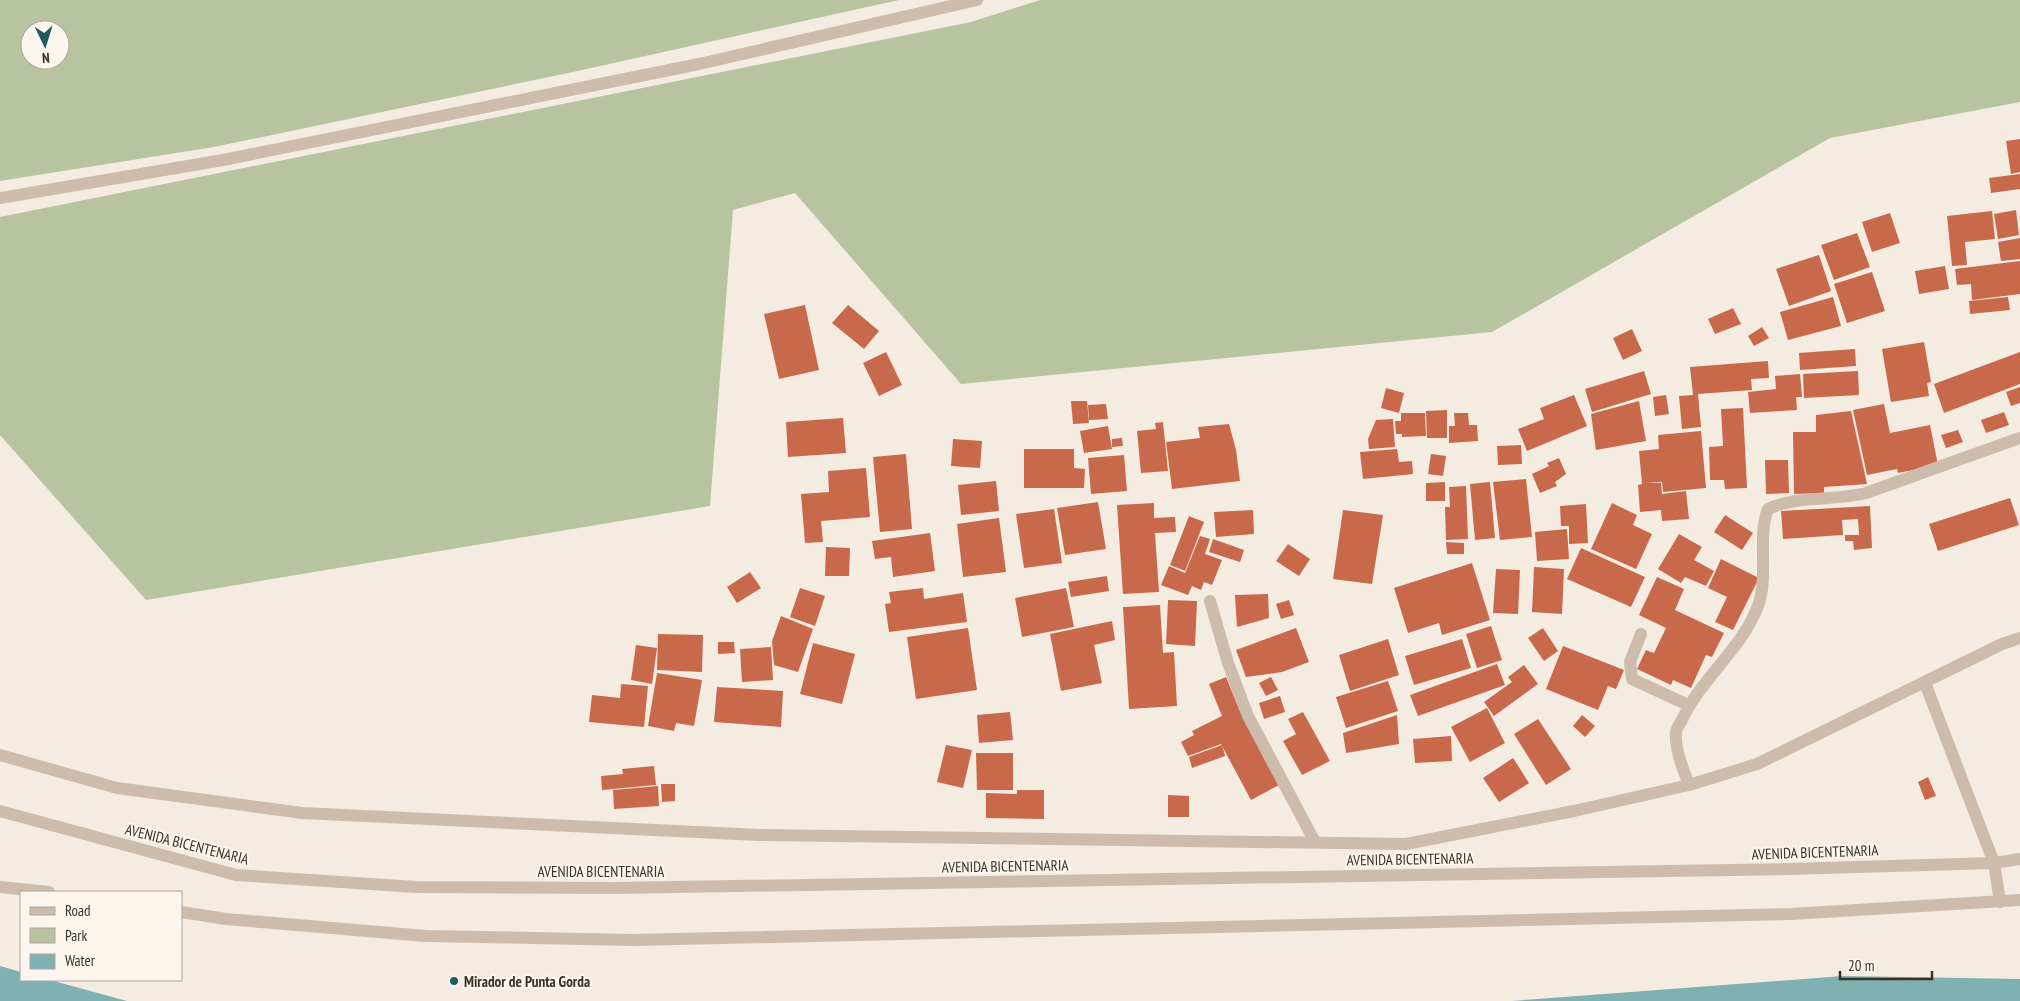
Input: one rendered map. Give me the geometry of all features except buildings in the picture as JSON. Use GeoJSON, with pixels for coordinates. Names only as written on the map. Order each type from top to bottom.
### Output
{"type":"FeatureCollection","features":[{"type":"Feature","properties":{"kind":"street"},"geometry":{"type":"LineString","coordinates":[[0,198],[223,160],[699,64],[977,0]]}},
{"type":"Feature","properties":{"kind":"street"},"geometry":{"type":"LineString","coordinates":[[1689,785],[1679,757],[1676,732],[1688,706],[1749,627],[1759,604],[1765,556],[1764,520],[1768,509],[1780,503],[1847,498],[1866,493],[2020,438]]}},
{"type":"Feature","properties":{"kind":"street"},"geometry":{"type":"LineString","coordinates":[[1210,601],[1228,663],[1248,716],[1315,842]]}},
{"type":"Feature","properties":{"kind":"street"},"geometry":{"type":"LineString","coordinates":[[1641,634],[1630,662],[1632,679],[1688,706]]}},
{"type":"Feature","properties":{"kind":"street"},"geometry":{"type":"LineString","coordinates":[[0,755],[117,788],[302,813],[759,835],[1406,844],[1574,811],[1689,785],[1758,764],[2002,644],[2020,638]]}},
{"type":"Feature","properties":{"kind":"street"},"geometry":{"type":"LineString","coordinates":[[1925,683],[1994,863],[2000,902]]}},
{"type":"Feature","properties":{"kind":"street","name":"AVENIDA BICENTENARIA"},"geometry":{"type":"LineString","coordinates":[[0,811],[236,875],[416,887],[626,888],[1789,869],[1994,863],[2020,859]]}},
{"type":"Feature","properties":{"kind":"street"},"geometry":{"type":"LineString","coordinates":[[0,887],[39,891]]}},
{"type":"Feature","properties":{"kind":"street"},"geometry":{"type":"LineString","coordinates":[[182,912],[226,920],[426,936],[634,940],[1791,914],[2020,900]]}},
{"type":"Feature","properties":{"kind":"green space"},"geometry":{"type":"Polygon","coordinates":[[[0,0],[899,0],[573,72],[214,147],[0,181],[0,0]]]}},
{"type":"Feature","properties":{"kind":"green space"},"geometry":{"type":"Polygon","coordinates":[[[1040,0],[2020,0],[2020,102],[1830,138],[1492,332],[961,384],[795,193],[733,210],[710,506],[146,600],[0,435],[0,217],[971,22],[1040,0]]]}},
{"type":"Feature","properties":{"kind":"water"},"geometry":{"type":"Polygon","coordinates":[[[0,966],[20,972],[20,981],[54,981],[127,1001],[0,1001],[0,966]]]}},
{"type":"Feature","properties":{"kind":"water"},"geometry":{"type":"Polygon","coordinates":[[[1843,976],[2020,979],[2020,1001],[1512,1001],[1843,976]]]}},
{"type":"Feature","properties":{"kind":"place","name":"Mirador de Punta Gorda"},"geometry":{"type":"Point","coordinates":[454,981]}}]}
